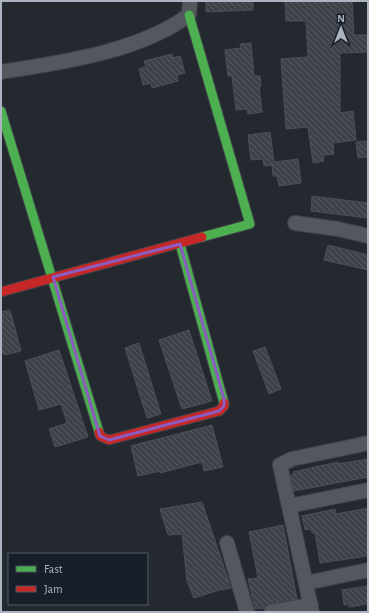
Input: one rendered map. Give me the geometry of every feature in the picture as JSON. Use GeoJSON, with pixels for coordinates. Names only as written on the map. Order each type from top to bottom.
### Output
{"type":"FeatureCollection","features":[{"type":"Feature","properties":{"kind":"street"},"geometry":{"type":"LineString","coordinates":[[1,292],[250,224],[189,15],[190,1]]}},
{"type":"Feature","properties":{"kind":"street"},"geometry":{"type":"LineString","coordinates":[[1,72],[57,63],[142,42],[174,26],[189,15]]}},
{"type":"Feature","properties":{"kind":"street"},"geometry":{"type":"LineString","coordinates":[[1,111],[53,277],[100,436],[109,440],[219,411],[224,406],[224,399],[180,244]]}},
{"type":"Feature","properties":{"kind":"street"},"geometry":{"type":"LineString","coordinates":[[295,223],[338,229],[368,236]]}},
{"type":"Feature","properties":{"kind":"street"},"geometry":{"type":"LineString","coordinates":[[271,612],[311,608],[280,465],[292,459],[368,443]]}},
{"type":"Feature","properties":{"kind":"street"},"geometry":{"type":"LineString","coordinates":[[289,506],[368,490]]}},
{"type":"Feature","properties":{"kind":"street"},"geometry":{"type":"LineString","coordinates":[[227,543],[247,612]]}},
{"type":"Feature","properties":{"kind":"street"},"geometry":{"type":"LineString","coordinates":[[306,583],[368,570]]}},
{"type":"Feature","properties":{"kind":"highlighted area"},"geometry":{"type":"Polygon","coordinates":[[[180,244],[224,399],[224,406],[219,411],[109,440],[100,436],[53,277],[180,244]]]}},
{"type":"Feature","properties":{"kind":"building"},"geometry":{"type":"Polygon","coordinates":[[[206,1],[253,1],[253,10],[206,12],[206,1]]]}},
{"type":"Feature","properties":{"kind":"building"},"geometry":{"type":"Polygon","coordinates":[[[285,1],[352,1],[354,35],[368,35],[368,52],[340,53],[340,113],[353,111],[356,140],[333,143],[334,154],[323,155],[324,161],[313,163],[308,127],[286,129],[281,59],[308,57],[306,21],[286,21],[285,1]]]}},
{"type":"Feature","properties":{"kind":"building"},"geometry":{"type":"Polygon","coordinates":[[[251,43],[254,76],[260,76],[261,86],[259,86],[262,112],[248,114],[247,109],[236,110],[232,76],[228,76],[225,50],[241,48],[240,44],[251,43]]]}},
{"type":"Feature","properties":{"kind":"building"},"geometry":{"type":"Polygon","coordinates":[[[172,54],[173,58],[180,56],[185,73],[177,75],[178,81],[152,88],[151,83],[143,85],[139,69],[146,67],[144,61],[172,54]]]}},
{"type":"Feature","properties":{"kind":"building"},"geometry":{"type":"Polygon","coordinates":[[[270,132],[274,162],[298,159],[301,183],[279,186],[277,176],[273,176],[272,165],[264,166],[263,159],[251,160],[248,135],[270,132]]]}},
{"type":"Feature","properties":{"kind":"building"},"geometry":{"type":"Polygon","coordinates":[[[368,141],[368,157],[358,158],[356,142],[368,141]]]}},
{"type":"Feature","properties":{"kind":"building"},"geometry":{"type":"Polygon","coordinates":[[[312,196],[368,203],[368,218],[311,211],[312,196]]]}},
{"type":"Feature","properties":{"kind":"building"},"geometry":{"type":"Polygon","coordinates":[[[328,245],[368,255],[368,270],[324,260],[328,245]]]}},
{"type":"Feature","properties":{"kind":"building"},"geometry":{"type":"Polygon","coordinates":[[[10,310],[21,351],[5,355],[4,353],[1,354],[1,312],[10,310]]]}},
{"type":"Feature","properties":{"kind":"building"},"geometry":{"type":"Polygon","coordinates":[[[189,330],[212,401],[182,409],[159,340],[189,330]]]}},
{"type":"Feature","properties":{"kind":"building"},"geometry":{"type":"Polygon","coordinates":[[[139,343],[161,414],[147,418],[125,348],[139,343]]]}},
{"type":"Feature","properties":{"kind":"building"},"geometry":{"type":"Polygon","coordinates":[[[265,347],[281,389],[269,394],[253,351],[265,347]]]}},
{"type":"Feature","properties":{"kind":"building"},"geometry":{"type":"Polygon","coordinates":[[[59,350],[88,437],[55,447],[49,429],[67,423],[61,404],[39,410],[25,361],[59,350]]]}},
{"type":"Feature","properties":{"kind":"building"},"geometry":{"type":"Polygon","coordinates":[[[212,425],[223,467],[204,471],[202,462],[160,473],[160,471],[138,476],[131,446],[212,425]]]}},
{"type":"Feature","properties":{"kind":"building"},"geometry":{"type":"Polygon","coordinates":[[[368,459],[368,477],[294,491],[291,475],[294,474],[293,472],[338,462],[338,464],[368,459]]]}},
{"type":"Feature","properties":{"kind":"building"},"geometry":{"type":"Polygon","coordinates":[[[202,502],[231,588],[194,598],[187,581],[182,534],[168,535],[160,509],[202,502]]]}},
{"type":"Feature","properties":{"kind":"building"},"geometry":{"type":"Polygon","coordinates":[[[368,508],[368,556],[320,563],[315,533],[312,533],[311,529],[305,530],[302,516],[335,509],[336,514],[368,508]]]}},
{"type":"Feature","properties":{"kind":"building"},"geometry":{"type":"Polygon","coordinates":[[[283,525],[297,599],[270,604],[264,608],[255,609],[248,579],[258,578],[249,532],[283,525]]]}},
{"type":"Feature","properties":{"kind":"building"},"geometry":{"type":"Polygon","coordinates":[[[368,586],[368,604],[349,607],[349,604],[344,605],[342,590],[368,586]]]}},
{"type":"Feature","properties":{"kind":"traffic: fast"},"geometry":{"type":"LineString","coordinates":[[189,15],[250,224],[202,237]]}},
{"type":"Feature","properties":{"kind":"traffic: fast"},"geometry":{"type":"LineString","coordinates":[[1,111],[99,432]]}},
{"type":"Feature","properties":{"kind":"traffic: fast"},"geometry":{"type":"LineString","coordinates":[[180,244],[224,403]]}},
{"type":"Feature","properties":{"kind":"traffic: jam"},"geometry":{"type":"LineString","coordinates":[[1,292],[202,237]]}},
{"type":"Feature","properties":{"kind":"traffic: jam"},"geometry":{"type":"LineString","coordinates":[[99,432],[100,436],[109,440],[219,411],[224,406],[224,403]]}}]}
